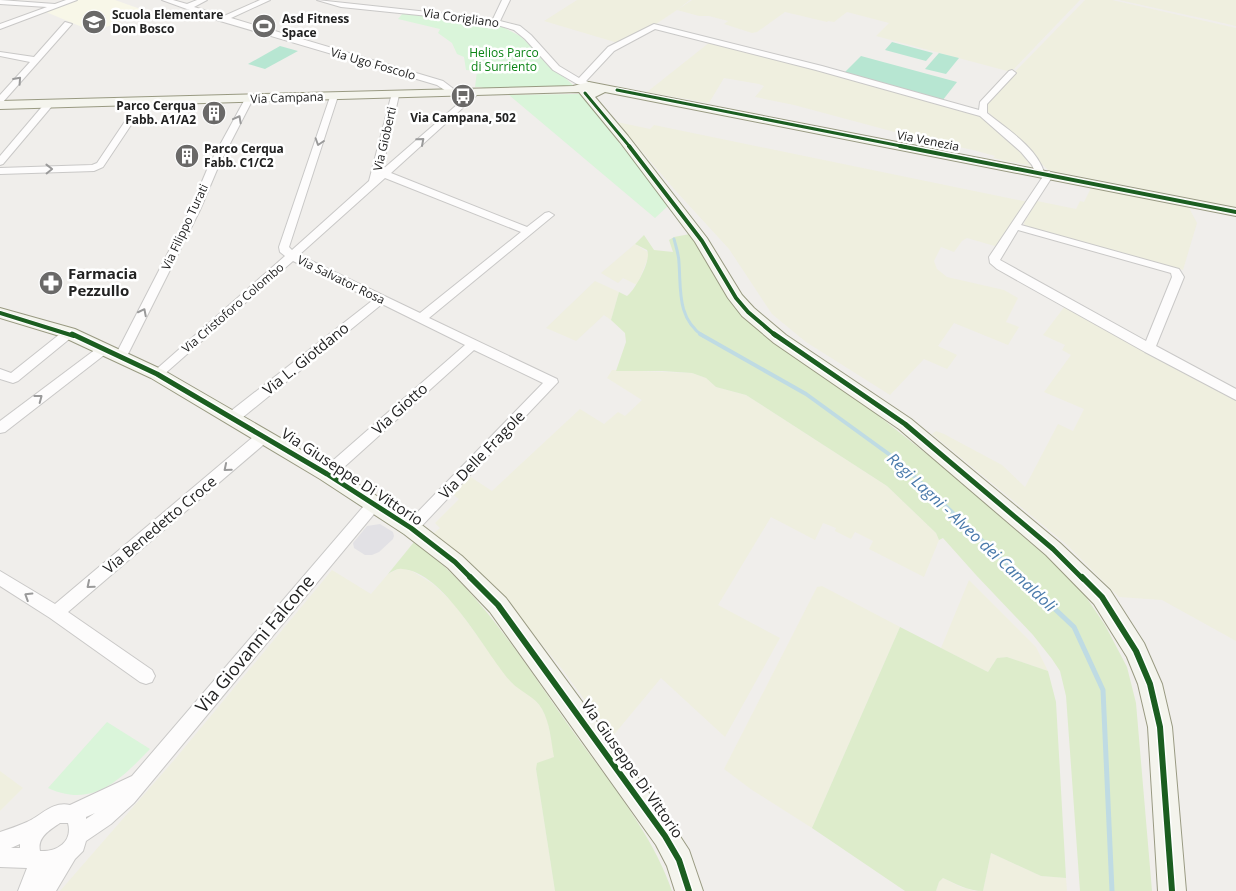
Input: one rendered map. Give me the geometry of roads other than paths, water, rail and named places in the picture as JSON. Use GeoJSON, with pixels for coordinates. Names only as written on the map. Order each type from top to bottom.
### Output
{"type":"FeatureCollection","features":[{"type":"Feature","properties":{"kind":"main road","name":"Via Campana"},"geometry":{"type":"LineString","coordinates":[[0,105],[143,101]]}},
{"type":"Feature","properties":{"kind":"main road","name":"Via Giuseppe Di Vittorio"},"geometry":{"type":"LineString","coordinates":[[665,836],[679,860],[689,891]]}},
{"type":"Feature","properties":{"kind":"street"},"geometry":{"type":"LineString","coordinates":[[0,26],[73,0]]}},
{"type":"Feature","properties":{"kind":"street","name":"Via Ugo Foscolo"},"geometry":{"type":"LineString","coordinates":[[166,0],[223,19],[440,83],[455,93]]}},
{"type":"Feature","properties":{"kind":"street"},"geometry":{"type":"LineString","coordinates":[[187,7],[203,0]]}},
{"type":"Feature","properties":{"kind":"street"},"geometry":{"type":"LineString","coordinates":[[223,19],[266,0]]}},
{"type":"Feature","properties":{"kind":"street","name":"Via Corigliano"},"geometry":{"type":"LineString","coordinates":[[321,0],[341,5],[414,11],[496,22],[517,28],[528,36],[556,68],[587,90]]}},
{"type":"Feature","properties":{"kind":"street"},"geometry":{"type":"LineString","coordinates":[[496,22],[506,0]]}},
{"type":"Feature","properties":{"kind":"street"},"geometry":{"type":"LineString","coordinates":[[4,2],[57,6]]}},
{"type":"Feature","properties":{"kind":"street"},"geometry":{"type":"LineString","coordinates":[[366,5],[384,2]]}},
{"type":"Feature","properties":{"kind":"street"},"geometry":{"type":"LineString","coordinates":[[0,100],[68,24]]}},
{"type":"Feature","properties":{"kind":"street"},"geometry":{"type":"LineString","coordinates":[[1172,891],[1160,727],[1150,684],[1136,651],[1102,597],[1053,548],[905,424],[780,339],[748,312],[736,298],[702,241],[587,90],[611,50],[654,26],[819,68],[983,114],[1029,156],[1044,173],[1015,226],[995,257],[994,261],[1000,268],[1236,395]]}},
{"type":"Feature","properties":{"kind":"street"},"geometry":{"type":"LineString","coordinates":[[1,55],[35,60]]}},
{"type":"Feature","properties":{"kind":"street"},"geometry":{"type":"LineString","coordinates":[[983,114],[983,104],[1012,73]]}},
{"type":"Feature","properties":{"kind":"street","name":"Via Venezia"},"geometry":{"type":"LineString","coordinates":[[587,90],[617,90],[1236,212]]}},
{"type":"Feature","properties":{"kind":"street","name":"Via Campana"},"geometry":{"type":"LineString","coordinates":[[143,101],[587,90]]}},
{"type":"Feature","properties":{"kind":"street","name":"Via Salvator Rosa"},"geometry":{"type":"LineString","coordinates":[[476,93],[292,256],[552,382]]}},
{"type":"Feature","properties":{"kind":"street","name":"Via Gioberti"},"geometry":{"type":"LineString","coordinates":[[374,183],[395,95]]}},
{"type":"Feature","properties":{"kind":"street","name":"Via Cristoforo Colombo"},"geometry":{"type":"LineString","coordinates":[[158,374],[292,256],[284,250],[284,247],[334,96]]}},
{"type":"Feature","properties":{"kind":"street","name":"Via Filippo Turati"},"geometry":{"type":"LineString","coordinates":[[121,356],[195,210],[214,165],[249,99]]}},
{"type":"Feature","properties":{"kind":"street"},"geometry":{"type":"LineString","coordinates":[[0,171],[94,168],[100,165],[143,101]]}},
{"type":"Feature","properties":{"kind":"street"},"geometry":{"type":"LineString","coordinates":[[0,162],[49,104]]}},
{"type":"Feature","properties":{"kind":"street"},"geometry":{"type":"LineString","coordinates":[[385,174],[528,231]]}},
{"type":"Feature","properties":{"kind":"street"},"geometry":{"type":"LineString","coordinates":[[420,319],[549,215]]}},
{"type":"Feature","properties":{"kind":"street"},"geometry":{"type":"LineString","coordinates":[[1015,226],[1176,271],[1178,277],[1149,348]]}},
{"type":"Feature","properties":{"kind":"street","name":"Via L. Giotdano"},"geometry":{"type":"LineString","coordinates":[[232,418],[380,300]]}},
{"type":"Feature","properties":{"kind":"street","name":"Via Giuseppe Di Vittorio"},"geometry":{"type":"LineString","coordinates":[[0,313],[69,333],[158,374],[327,474],[411,528],[455,562],[498,605],[665,836]]}},
{"type":"Feature","properties":{"kind":"street"},"geometry":{"type":"LineString","coordinates":[[0,374],[13,378],[69,333]]}},
{"type":"Feature","properties":{"kind":"street","name":"Via Giotto"},"geometry":{"type":"LineString","coordinates":[[327,474],[473,344]]}},
{"type":"Feature","properties":{"kind":"street"},"geometry":{"type":"LineString","coordinates":[[0,428],[104,348]]}},
{"type":"Feature","properties":{"kind":"street","name":"Via Delle Fragole"},"geometry":{"type":"LineString","coordinates":[[411,528],[552,382]]}},
{"type":"Feature","properties":{"kind":"street","name":"Via Benedetto Croce"},"geometry":{"type":"LineString","coordinates":[[56,613],[264,436]]}},
{"type":"Feature","properties":{"kind":"street","name":"Via Giovanni Falcone"},"geometry":{"type":"LineString","coordinates":[[74,842],[110,813],[374,504]]}},
{"type":"Feature","properties":{"kind":"street"},"geometry":{"type":"LineString","coordinates":[[0,578],[56,613],[146,676]]}},
{"type":"Feature","properties":{"kind":"street"},"geometry":{"type":"LineString","coordinates":[[0,842],[37,828],[50,817],[57,814],[71,814],[136,783]]}},
{"type":"Feature","properties":{"kind":"street"},"geometry":{"type":"LineString","coordinates":[[44,891],[74,842],[79,822],[71,814]]}},
{"type":"Feature","properties":{"kind":"street"},"geometry":{"type":"LineString","coordinates":[[28,891],[36,861],[29,846],[37,828]]}},
{"type":"Feature","properties":{"kind":"street"},"geometry":{"type":"LineString","coordinates":[[0,858],[54,861],[74,842]]}},
{"type":"Feature","properties":{"kind":"waterway","name":"Regi Lagni - Alveo dei Camaldoli"},"geometry":{"type":"LineString","coordinates":[[674,239],[679,257],[682,303],[689,321],[702,335]]}},
{"type":"Feature","properties":{"kind":"waterway","name":"Regi Lagni - Alveo dei Camaldoli"},"geometry":{"type":"LineString","coordinates":[[702,335],[806,394],[897,460],[1023,579]]}},
{"type":"Feature","properties":{"kind":"waterway","name":"Regi Lagni - Alveo dei Camaldoli"},"geometry":{"type":"LineString","coordinates":[[1021,577],[1074,627],[1103,690],[1112,891]]}},
{"type":"Feature","properties":{"kind":"place","name":"Scuola Elementare Don Bosco"},"geometry":{"type":"Point","coordinates":[94,22]}},
{"type":"Feature","properties":{"kind":"place","name":"Asd Fitness Space"},"geometry":{"type":"Point","coordinates":[264,26]}},
{"type":"Feature","properties":{"kind":"place","name":"Via Campana, 502"},"geometry":{"type":"Point","coordinates":[463,96]}},
{"type":"Feature","properties":{"kind":"place","name":"Parco Cerqua Fabb. A1/A2"},"geometry":{"type":"Point","coordinates":[214,113]}},
{"type":"Feature","properties":{"kind":"place","name":"Parco Cerqua Fabb. C1/C2"},"geometry":{"type":"Point","coordinates":[187,156]}},
{"type":"Feature","properties":{"kind":"place","name":"Farmacia Pezzullo"},"geometry":{"type":"Point","coordinates":[51,283]}},
{"type":"Feature","properties":{"kind":"park label","name":"Helios Parco di Surriento"},"geometry":{"type":"Point","coordinates":[504,60]}}]}
